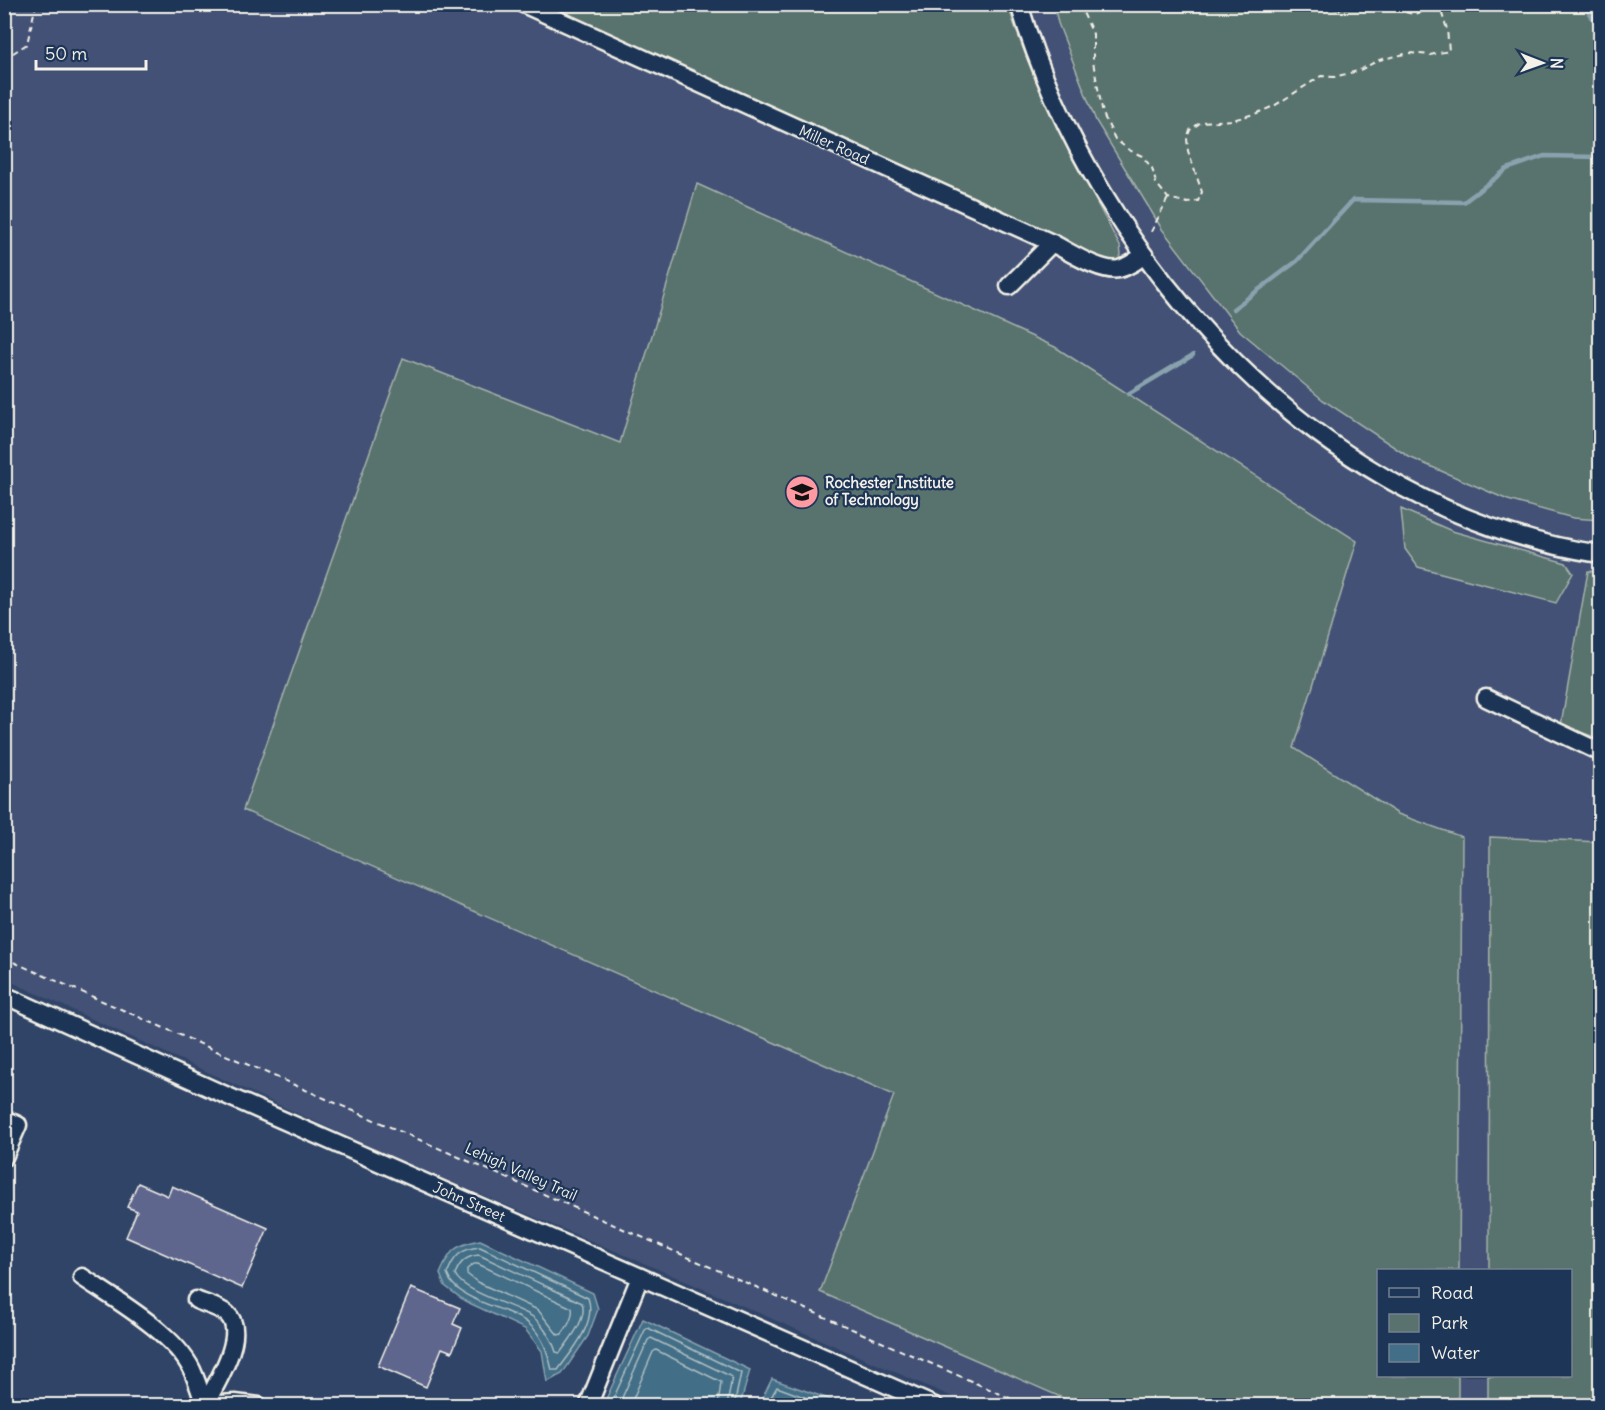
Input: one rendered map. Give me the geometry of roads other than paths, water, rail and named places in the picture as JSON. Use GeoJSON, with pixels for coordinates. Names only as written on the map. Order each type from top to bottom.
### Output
{"type":"FeatureCollection","features":[{"type":"Feature","properties":{"kind":"street","name":"Miller Road"},"geometry":{"type":"LineString","coordinates":[[523,4],[1052,243],[1106,270],[1118,270],[1144,255]]}},
{"type":"Feature","properties":{"kind":"street"},"geometry":{"type":"LineString","coordinates":[[1019,4],[1044,77],[1096,180],[1144,255],[1224,350],[1255,380],[1286,408],[1364,466],[1399,487],[1456,515],[1528,539],[1600,555]]}},
{"type":"Feature","properties":{"kind":"street"},"geometry":{"type":"LineString","coordinates":[[1009,286],[1052,243]]}},
{"type":"Feature","properties":{"kind":"street"},"geometry":{"type":"LineString","coordinates":[[1486,698],[1600,752]]}},
{"type":"Feature","properties":{"kind":"street","name":"John Street"},"geometry":{"type":"LineString","coordinates":[[4,994],[224,1095],[934,1406]]}},
{"type":"Feature","properties":{"kind":"street"},"geometry":{"type":"LineString","coordinates":[[4,1119],[18,1125],[4,1157]]}},
{"type":"Feature","properties":{"kind":"street"},"geometry":{"type":"LineString","coordinates":[[82,1277],[168,1339],[192,1369],[205,1406]]}},
{"type":"Feature","properties":{"kind":"street"},"geometry":{"type":"LineString","coordinates":[[588,1406],[640,1277]]}},
{"type":"Feature","properties":{"kind":"street"},"geometry":{"type":"LineString","coordinates":[[196,1300],[226,1313],[235,1329],[227,1359],[205,1406]]}},
{"type":"Feature","properties":{"kind":"street"},"geometry":{"type":"LineString","coordinates":[[205,1406],[235,1403],[259,1406]]}},
{"type":"Feature","properties":{"kind":"water"},"geometry":{"type":"Polygon","coordinates":[[[480,1240],[593,1293],[598,1309],[588,1336],[562,1374],[547,1382],[542,1351],[525,1329],[465,1301],[445,1286],[440,1274],[450,1254],[464,1244],[480,1240]]]}},
{"type":"Feature","properties":{"kind":"water"},"geometry":{"type":"Polygon","coordinates":[[[643,1319],[750,1370],[740,1405],[608,1405],[606,1399],[643,1319]]]}},
{"type":"Feature","properties":{"kind":"water"},"geometry":{"type":"Polygon","coordinates":[[[772,1379],[846,1405],[759,1405],[772,1379]]]}},
{"type":"Feature","properties":{"kind":"waterway"},"geometry":{"type":"LineString","coordinates":[[1583,4],[1600,29]]}},
{"type":"Feature","properties":{"kind":"waterway"},"geometry":{"type":"LineString","coordinates":[[1233,309],[1297,261],[1353,200],[1464,202],[1507,169],[1544,156],[1600,157]]}},
{"type":"Feature","properties":{"kind":"waterway"},"geometry":{"type":"LineString","coordinates":[[1128,394],[1193,355]]}},
{"type":"Feature","properties":{"kind":"place","name":"Rochester Institute of Technology"},"geometry":{"type":"Point","coordinates":[802,492]}}]}
